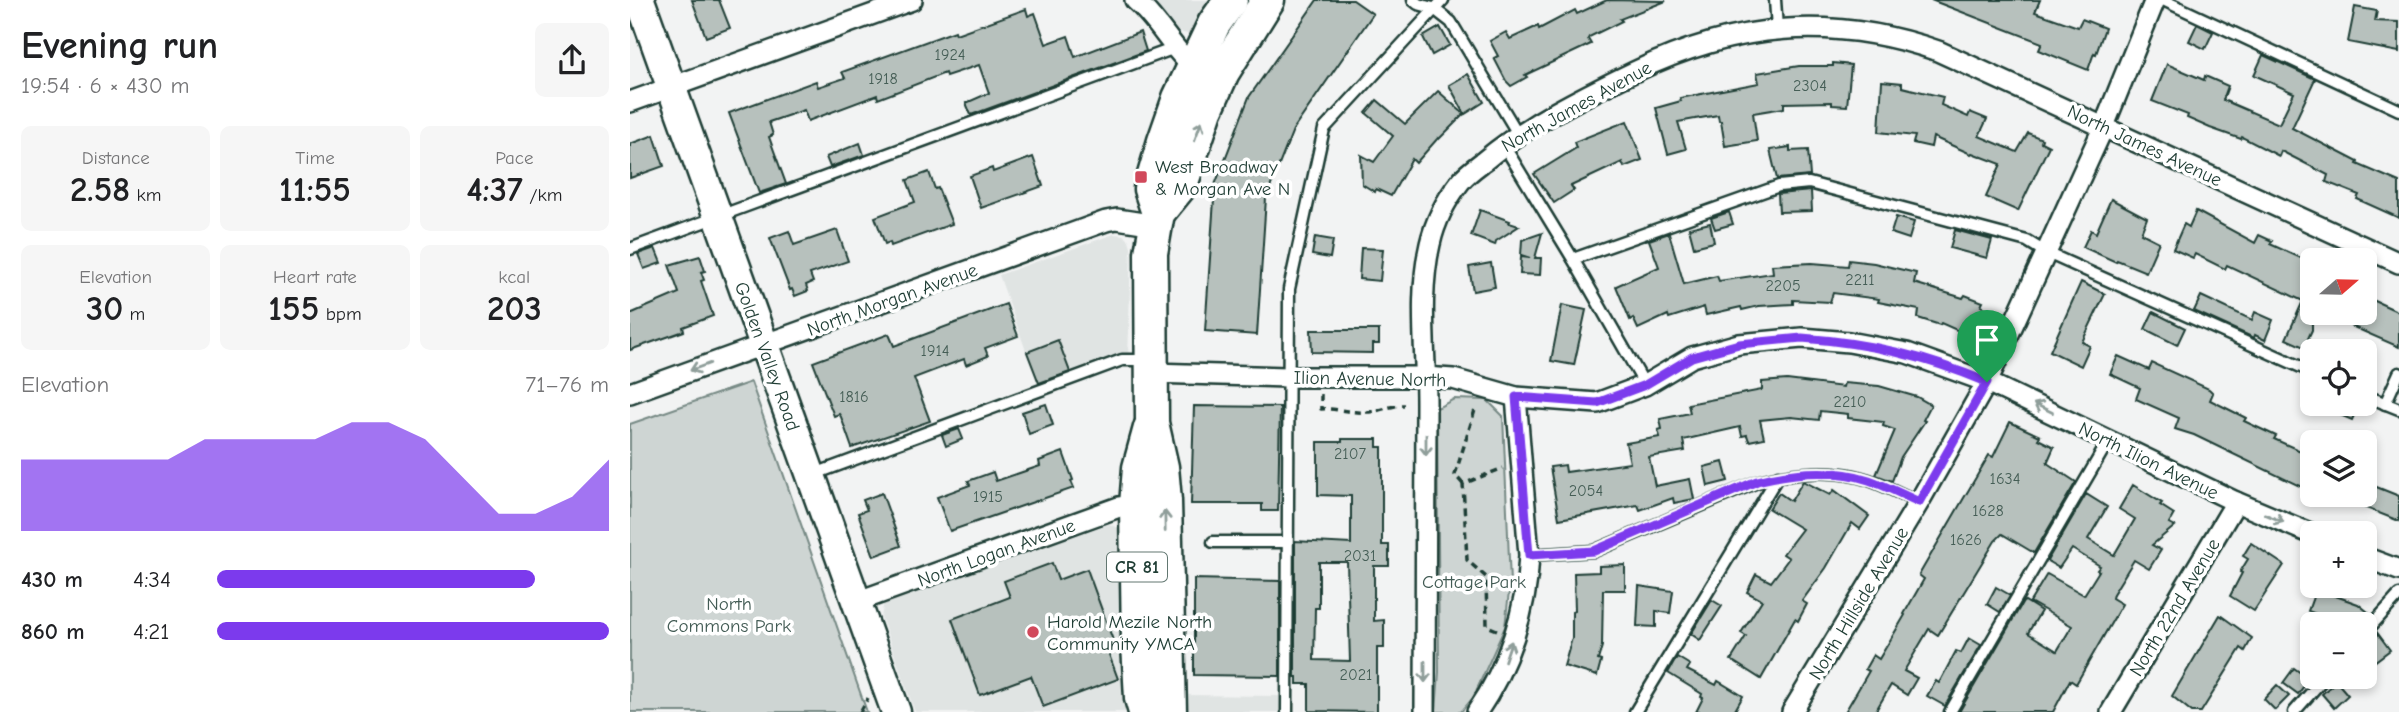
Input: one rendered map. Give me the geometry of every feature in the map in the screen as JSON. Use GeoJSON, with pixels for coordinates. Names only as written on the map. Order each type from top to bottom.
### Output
{"type":"FeatureCollection","features":[{"type":"Feature","properties":{"kind":"main road","name":"CR 81"},"geometry":{"type":"LineString","coordinates":[[1170,712],[1165,501],[1162,467],[1152,424],[1152,253],[1157,219],[1150,189],[1184,58],[1231,0]]}},
{"type":"Feature","properties":{"kind":"main road"},"geometry":{"type":"LineString","coordinates":[[1157,219],[1181,185],[1206,110],[1223,72],[1268,0]]}},
{"type":"Feature","properties":{"kind":"main road","name":"CR 81"},"geometry":{"type":"LineString","coordinates":[[1144,712],[1138,644],[1136,505],[1139,468],[1152,424]]}},
{"type":"Feature","properties":{"kind":"street","name":"Golden Valley Road"},"geometry":{"type":"LineString","coordinates":[[640,0],[896,712]]}},
{"type":"Feature","properties":{"kind":"street"},"geometry":{"type":"LineString","coordinates":[[630,102],[912,0]]}},
{"type":"Feature","properties":{"kind":"street"},"geometry":{"type":"LineString","coordinates":[[1135,0],[1159,24],[1184,58]]}},
{"type":"Feature","properties":{"kind":"street","name":"North Hillside Avenue"},"geometry":{"type":"LineString","coordinates":[[1792,712],[1919,502],[1987,382],[2104,126],[2155,0]]}},
{"type":"Feature","properties":{"kind":"street","name":"North James Avenue"},"geometry":{"type":"LineString","coordinates":[[1425,712],[1423,310],[1430,243],[1440,213],[1461,179],[1511,139],[1602,87],[1658,60],[1708,42],[1777,28],[1865,32],[1906,40],[1938,51],[2104,126],[2399,263]]}},
{"type":"Feature","properties":{"kind":"street","name":"North Morgan Avenue"},"geometry":{"type":"LineString","coordinates":[[630,393],[1107,221],[1157,219]]}},
{"type":"Feature","properties":{"kind":"street","name":"Ilion Avenue North"},"geometry":{"type":"LineString","coordinates":[[1151,366],[1287,377],[1453,379],[1516,397],[1597,403],[1645,385],[1692,357],[1749,343],[1802,338],[1849,342],[1907,353],[1987,382]]}},
{"type":"Feature","properties":{"kind":"street","name":"North Ilion Avenue"},"geometry":{"type":"LineString","coordinates":[[1987,382],[2236,502],[2300,529]]}},
{"type":"Feature","properties":{"kind":"street"},"geometry":{"type":"LineString","coordinates":[[1477,712],[1504,662],[1519,620],[1528,574],[1529,555],[1516,397]]}},
{"type":"Feature","properties":{"kind":"street","name":"North 22nd Avenue"},"geometry":{"type":"LineString","coordinates":[[2111,712],[2236,502]]}},
{"type":"Feature","properties":{"kind":"street","name":"North Logan Avenue"},"geometry":{"type":"LineString","coordinates":[[856,603],[1119,507],[1136,505]]}},
{"type":"Feature","properties":{"kind":"street"},"geometry":{"type":"LineString","coordinates":[[2377,561],[2399,570]]}},
{"type":"Feature","properties":{"kind":"lane"},"geometry":{"type":"LineString","coordinates":[[1413,0],[1433,8],[1451,22],[1573,259],[1645,385]]}},
{"type":"Feature","properties":{"kind":"lane"},"geometry":{"type":"LineString","coordinates":[[1287,712],[1289,289],[1324,129],[1443,0]]}},
{"type":"Feature","properties":{"kind":"lane"},"geometry":{"type":"LineString","coordinates":[[1775,0],[1777,28]]}},
{"type":"Feature","properties":{"kind":"lane"},"geometry":{"type":"LineString","coordinates":[[2162,0],[2399,110]]}},
{"type":"Feature","properties":{"kind":"lane"},"geometry":{"type":"LineString","coordinates":[[630,249],[1184,58]]}},
{"type":"Feature","properties":{"kind":"lane"},"geometry":{"type":"LineString","coordinates":[[1573,259],[1779,186],[1809,183],[2027,241],[2300,367]]}},
{"type":"Feature","properties":{"kind":"lane"},"geometry":{"type":"LineString","coordinates":[[810,476],[1122,360],[1151,366]]}},
{"type":"Feature","properties":{"kind":"lane"},"geometry":{"type":"LineString","coordinates":[[2385,404],[2399,373]]}},
{"type":"Feature","properties":{"kind":"lane"},"geometry":{"type":"LineString","coordinates":[[2377,401],[2399,409]]}},
{"type":"Feature","properties":{"kind":"lane"},"geometry":{"type":"LineString","coordinates":[[1950,712],[2109,440]]}},
{"type":"Feature","properties":{"kind":"lane"},"geometry":{"type":"LineString","coordinates":[[1529,555],[1594,551],[1757,481],[1814,471],[1868,479],[1919,502]]}},
{"type":"Feature","properties":{"kind":"lane"},"geometry":{"type":"LineString","coordinates":[[1635,712],[1778,476]]}},
{"type":"Feature","properties":{"kind":"lane"},"geometry":{"type":"LineString","coordinates":[[1213,542],[1287,542]]}},
{"type":"Feature","properties":{"kind":"lane"},"geometry":{"type":"LineString","coordinates":[[2377,620],[2399,595]]}},
{"type":"Feature","properties":{"kind":"lane"},"geometry":{"type":"LineString","coordinates":[[2294,712],[2314,689]]}},
{"type":"Feature","properties":{"kind":"path"},"geometry":{"type":"LineString","coordinates":[[1321,394],[1321,409],[1366,412],[1404,405]]}},
{"type":"Feature","properties":{"kind":"path"},"geometry":{"type":"LineString","coordinates":[[1475,410],[1455,475],[1463,484],[1466,560],[1486,577],[1487,626],[1499,631]]}},
{"type":"Feature","properties":{"kind":"path"},"geometry":{"type":"LineString","coordinates":[[1463,484],[1508,466]]}},
{"type":"Feature","properties":{"kind":"path"},"geometry":{"type":"LineString","coordinates":[[860,712],[868,698]]}},
{"type":"Feature","properties":{"kind":"shaded area"},"geometry":{"type":"Polygon","coordinates":[[[1152,0],[1220,0],[1198,33],[1191,35],[1177,31],[1152,0]]]}},
{"type":"Feature","properties":{"kind":"shaded area"},"geometry":{"type":"Polygon","coordinates":[[[1114,234],[1123,235],[1129,240],[1131,247],[1128,363],[1042,396],[999,275],[1114,234]]]}},
{"type":"Feature","properties":{"kind":"shaded area"},"geometry":{"type":"Polygon","coordinates":[[[1110,524],[1122,531],[1134,712],[915,712],[881,617],[884,602],[888,598],[1110,524]]]}},
{"type":"Feature","properties":{"kind":"shaded area"},"geometry":{"type":"Polygon","coordinates":[[[1181,695],[1283,696],[1283,712],[1182,712],[1181,695]]]}},
{"type":"Feature","properties":{"kind":"green space","name":"North Commons Park"},"geometry":{"type":"Polygon","coordinates":[[[751,382],[867,712],[630,712],[630,424],[751,382]]]}},
{"type":"Feature","properties":{"kind":"green space","name":"Cottage Park"},"geometry":{"type":"Polygon","coordinates":[[[1454,399],[1487,400],[1503,416],[1510,583],[1505,627],[1473,698],[1461,712],[1436,712],[1439,672],[1437,408],[1454,399]]]}},
{"type":"Feature","properties":{"kind":"building"},"geometry":{"type":"Polygon","coordinates":[[[692,0],[719,0],[730,28],[706,37],[692,0]]]}},
{"type":"Feature","properties":{"kind":"building"},"geometry":{"type":"Polygon","coordinates":[[[1317,0],[1353,0],[1373,14],[1293,130],[1266,198],[1257,335],[1205,331],[1215,185],[1249,97],[1317,0]]]}},
{"type":"Feature","properties":{"kind":"building"},"geometry":{"type":"Polygon","coordinates":[[[1607,0],[1666,1],[1620,19],[1622,21],[1589,37],[1591,44],[1525,75],[1527,77],[1511,86],[1506,81],[1494,58],[1498,56],[1490,41],[1506,32],[1510,39],[1538,26],[1539,29],[1575,10],[1577,14],[1607,0]]]}},
{"type":"Feature","properties":{"kind":"building"},"geometry":{"type":"Polygon","coordinates":[[[1931,0],[2040,0],[2035,12],[2078,27],[2082,19],[2105,28],[2088,70],[2039,50],[2042,43],[1931,0]]]}},
{"type":"Feature","properties":{"kind":"building"},"geometry":{"type":"Polygon","coordinates":[[[2355,7],[2377,11],[2375,21],[2399,22],[2399,52],[2348,42],[2355,7]]]}},
{"type":"Feature","properties":{"kind":"building"},"geometry":{"type":"Polygon","coordinates":[[[1026,9],[1028,16],[1035,13],[1046,44],[1068,36],[1075,57],[1140,32],[1146,51],[971,115],[966,103],[989,93],[979,65],[946,76],[945,73],[878,99],[877,95],[808,121],[804,110],[769,122],[773,135],[769,137],[786,184],[759,193],[729,113],[816,81],[818,87],[845,78],[842,72],[955,31],[956,34],[1026,9]]]}},
{"type":"Feature","properties":{"kind":"building"},"geometry":{"type":"Polygon","coordinates":[[[2197,24],[2213,32],[2205,49],[2189,41],[2197,24]]]}},
{"type":"Feature","properties":{"kind":"building"},"geometry":{"type":"Polygon","coordinates":[[[1440,27],[1450,45],[1432,55],[1423,37],[1440,27]]]}},
{"type":"Feature","properties":{"kind":"building"},"geometry":{"type":"Polygon","coordinates":[[[2263,55],[2315,79],[2292,128],[2358,162],[2357,164],[2399,182],[2399,218],[2357,199],[2359,195],[2326,182],[2328,175],[2281,151],[2279,156],[2242,137],[2241,139],[2210,128],[2187,118],[2188,115],[2152,101],[2167,64],[2204,80],[2205,76],[2228,86],[2223,100],[2279,124],[2294,93],[2254,75],[2263,55]]]}},
{"type":"Feature","properties":{"kind":"building"},"geometry":{"type":"Polygon","coordinates":[[[1833,63],[1851,65],[1847,106],[1832,105],[1832,102],[1784,103],[1784,108],[1753,113],[1757,141],[1725,146],[1718,115],[1678,122],[1686,149],[1668,154],[1656,108],[1681,101],[1680,98],[1759,83],[1757,73],[1799,66],[1833,66],[1833,63]]]}},
{"type":"Feature","properties":{"kind":"building"},"geometry":{"type":"Polygon","coordinates":[[[1468,74],[1484,102],[1465,114],[1449,85],[1468,74]]]}},
{"type":"Feature","properties":{"kind":"building"},"geometry":{"type":"Polygon","coordinates":[[[1882,81],[1902,83],[1902,87],[1943,97],[1941,105],[1968,117],[1970,112],[1987,119],[1979,136],[2017,152],[2028,133],[2042,139],[2041,142],[2049,146],[2018,211],[1986,197],[2001,164],[1933,137],[1931,147],[1913,143],[1915,136],[1879,132],[1882,81]]]}},
{"type":"Feature","properties":{"kind":"building"},"geometry":{"type":"Polygon","coordinates":[[[1438,91],[1464,114],[1416,163],[1412,159],[1391,196],[1376,189],[1375,192],[1362,184],[1361,155],[1374,162],[1393,136],[1366,113],[1377,100],[1405,124],[1438,91]]]}},
{"type":"Feature","properties":{"kind":"building"},"geometry":{"type":"Polygon","coordinates":[[[1627,121],[1642,160],[1624,167],[1622,162],[1571,186],[1574,190],[1554,203],[1534,174],[1576,148],[1574,142],[1627,121]]]}},
{"type":"Feature","properties":{"kind":"building"},"geometry":{"type":"Polygon","coordinates":[[[654,135],[664,166],[630,178],[630,144],[654,135]]]}},
{"type":"Feature","properties":{"kind":"building"},"geometry":{"type":"Polygon","coordinates":[[[860,143],[864,155],[830,167],[826,157],[860,143]]]}},
{"type":"Feature","properties":{"kind":"building"},"geometry":{"type":"Polygon","coordinates":[[[1790,147],[1790,151],[1808,150],[1810,176],[1777,179],[1770,150],[1790,147]]]}},
{"type":"Feature","properties":{"kind":"building"},"geometry":{"type":"Polygon","coordinates":[[[1033,157],[1043,186],[981,208],[970,176],[992,168],[993,172],[1033,157]]]}},
{"type":"Feature","properties":{"kind":"building"},"geometry":{"type":"Polygon","coordinates":[[[929,172],[952,224],[891,246],[890,242],[885,244],[875,217],[915,202],[907,180],[929,172]]]}},
{"type":"Feature","properties":{"kind":"building"},"geometry":{"type":"Polygon","coordinates":[[[1811,191],[1812,211],[1779,212],[1778,194],[1811,191]]]}},
{"type":"Feature","properties":{"kind":"building"},"geometry":{"type":"Polygon","coordinates":[[[2111,199],[2147,218],[2141,233],[2159,242],[2146,272],[2083,247],[2091,230],[2096,233],[2111,199]]]}},
{"type":"Feature","properties":{"kind":"building"},"geometry":{"type":"Polygon","coordinates":[[[1480,210],[1519,226],[1496,241],[1495,245],[1471,236],[1480,210]]]}},
{"type":"Feature","properties":{"kind":"building"},"geometry":{"type":"Polygon","coordinates":[[[2196,211],[2255,243],[2259,235],[2272,241],[2270,244],[2300,258],[2300,300],[2227,265],[2225,269],[2195,254],[2193,258],[2173,249],[2184,224],[2189,227],[2196,211]]]}},
{"type":"Feature","properties":{"kind":"building"},"geometry":{"type":"Polygon","coordinates":[[[1729,212],[1733,224],[1715,229],[1711,218],[1729,212]]]}},
{"type":"Feature","properties":{"kind":"building"},"geometry":{"type":"Polygon","coordinates":[[[1896,217],[1914,222],[1909,239],[1891,233],[1896,217]]]}},
{"type":"Feature","properties":{"kind":"building"},"geometry":{"type":"Polygon","coordinates":[[[1710,223],[1714,242],[1694,247],[1689,228],[1710,223]]]}},
{"type":"Feature","properties":{"kind":"building"},"geometry":{"type":"Polygon","coordinates":[[[837,230],[848,261],[810,274],[813,282],[806,285],[808,291],[795,296],[792,289],[790,290],[770,238],[789,231],[794,245],[837,230]]]}},
{"type":"Feature","properties":{"kind":"building"},"geometry":{"type":"Polygon","coordinates":[[[1955,230],[1992,240],[1987,258],[1950,248],[1955,230]]]}},
{"type":"Feature","properties":{"kind":"building"},"geometry":{"type":"Polygon","coordinates":[[[1542,233],[1535,258],[1541,258],[1540,275],[1520,274],[1521,257],[1530,258],[1521,255],[1522,240],[1542,233]]]}},
{"type":"Feature","properties":{"kind":"building"},"geometry":{"type":"Polygon","coordinates":[[[1669,233],[1684,284],[1717,276],[1719,281],[1773,273],[1772,265],[1812,263],[1848,266],[1849,260],[1916,273],[1914,283],[1963,298],[1965,295],[1983,302],[1981,306],[1985,308],[1970,336],[1941,323],[1940,325],[1918,318],[1919,310],[1878,302],[1879,299],[1833,293],[1830,302],[1793,300],[1793,304],[1742,310],[1741,307],[1706,315],[1704,307],[1669,318],[1668,315],[1638,329],[1633,318],[1630,320],[1616,286],[1659,267],[1649,240],[1669,233]]]}},
{"type":"Feature","properties":{"kind":"building"},"geometry":{"type":"Polygon","coordinates":[[[1315,237],[1333,240],[1330,258],[1312,255],[1315,237]]]}},
{"type":"Feature","properties":{"kind":"building"},"geometry":{"type":"Polygon","coordinates":[[[655,248],[661,263],[644,269],[638,254],[655,248]]]}},
{"type":"Feature","properties":{"kind":"building"},"geometry":{"type":"Polygon","coordinates":[[[1361,248],[1383,249],[1380,281],[1359,279],[1361,248]]]}},
{"type":"Feature","properties":{"kind":"building"},"geometry":{"type":"Polygon","coordinates":[[[700,256],[705,271],[701,272],[704,280],[701,281],[713,316],[683,327],[684,331],[630,350],[630,314],[679,293],[669,265],[700,256]]]}},
{"type":"Feature","properties":{"kind":"building"},"geometry":{"type":"Polygon","coordinates":[[[1491,263],[1495,287],[1473,291],[1469,267],[1491,263]]]}},
{"type":"Feature","properties":{"kind":"building"},"geometry":{"type":"Polygon","coordinates":[[[2081,282],[2105,294],[2082,342],[2090,346],[2081,366],[2050,351],[2081,282]]]}},
{"type":"Feature","properties":{"kind":"building"},"geometry":{"type":"Polygon","coordinates":[[[2201,296],[2252,320],[2255,312],[2273,320],[2265,340],[2255,335],[2254,338],[2194,311],[2201,296]]]}},
{"type":"Feature","properties":{"kind":"building"},"geometry":{"type":"Polygon","coordinates":[[[2377,302],[2399,312],[2399,347],[2351,326],[2376,326],[2377,302]]]}},
{"type":"Feature","properties":{"kind":"building"},"geometry":{"type":"Polygon","coordinates":[[[1006,304],[1018,336],[985,348],[988,356],[966,365],[964,359],[914,378],[930,421],[852,448],[841,417],[839,414],[834,416],[813,362],[889,334],[894,346],[1006,304]]]}},
{"type":"Feature","properties":{"kind":"building"},"geometry":{"type":"Polygon","coordinates":[[[1562,305],[1586,310],[1574,365],[1551,361],[1562,305]]]}},
{"type":"Feature","properties":{"kind":"building"},"geometry":{"type":"Polygon","coordinates":[[[2300,308],[2300,326],[2312,326],[2312,330],[2308,339],[2300,339],[2300,345],[2286,339],[2300,308]]]}},
{"type":"Feature","properties":{"kind":"building"},"geometry":{"type":"Polygon","coordinates":[[[2153,312],[2185,328],[2177,345],[2145,329],[2153,312]]]}},
{"type":"Feature","properties":{"kind":"building"},"geometry":{"type":"Polygon","coordinates":[[[1311,330],[1379,330],[1379,344],[1373,344],[1373,353],[1312,352],[1311,330]]]}},
{"type":"Feature","properties":{"kind":"building"},"geometry":{"type":"Polygon","coordinates":[[[1058,340],[1070,372],[1039,383],[1027,352],[1058,340]]]}},
{"type":"Feature","properties":{"kind":"building"},"geometry":{"type":"Polygon","coordinates":[[[2118,356],[2149,370],[2152,363],[2209,389],[2213,393],[2210,400],[2246,418],[2244,421],[2276,436],[2274,439],[2300,451],[2300,486],[2194,435],[2175,429],[2179,418],[2136,399],[2140,388],[2110,374],[2118,356]]]}},
{"type":"Feature","properties":{"kind":"building"},"geometry":{"type":"Polygon","coordinates":[[[1787,380],[1843,387],[1844,383],[1879,386],[1917,397],[1931,405],[1923,420],[1925,421],[1901,457],[1892,481],[1876,475],[1895,430],[1883,426],[1884,422],[1848,418],[1848,414],[1820,411],[1819,420],[1791,417],[1760,420],[1764,438],[1749,441],[1747,435],[1742,436],[1740,427],[1683,440],[1685,451],[1649,457],[1655,486],[1690,479],[1694,499],[1674,503],[1673,498],[1640,510],[1638,505],[1559,519],[1550,467],[1565,465],[1566,472],[1630,463],[1626,443],[1660,437],[1660,419],[1690,413],[1688,404],[1762,390],[1762,382],[1787,380]]]}},
{"type":"Feature","properties":{"kind":"building"},"geometry":{"type":"Polygon","coordinates":[[[1046,404],[1053,425],[1029,434],[1022,412],[1046,404]]]}},
{"type":"Feature","properties":{"kind":"building"},"geometry":{"type":"Polygon","coordinates":[[[1194,406],[1280,407],[1278,511],[1262,511],[1262,504],[1191,504],[1194,406]]]}},
{"type":"Feature","properties":{"kind":"building"},"geometry":{"type":"Polygon","coordinates":[[[2010,422],[2040,436],[2038,439],[2054,447],[2047,463],[2076,482],[2034,553],[2002,534],[1995,541],[1938,635],[1929,629],[1904,671],[1917,678],[1907,695],[1891,685],[1875,712],[1845,712],[1869,671],[1865,669],[1873,655],[1879,659],[1905,615],[1924,579],[1919,575],[1989,455],[1993,457],[2010,422]]]}},
{"type":"Feature","properties":{"kind":"building"},"geometry":{"type":"Polygon","coordinates":[[[959,429],[963,439],[946,446],[942,435],[959,429]]]}},
{"type":"Feature","properties":{"kind":"building"},"geometry":{"type":"Polygon","coordinates":[[[1342,439],[1377,439],[1377,447],[1382,447],[1382,545],[1389,545],[1389,566],[1374,566],[1374,621],[1384,620],[1384,648],[1377,648],[1377,712],[1309,711],[1309,684],[1297,684],[1295,677],[1295,541],[1351,544],[1351,496],[1318,495],[1318,442],[1342,442],[1342,439]],[[1319,562],[1319,608],[1315,608],[1314,660],[1350,661],[1347,562],[1319,562]]]}},
{"type":"Feature","properties":{"kind":"building"},"geometry":{"type":"Polygon","coordinates":[[[1063,452],[1074,488],[950,531],[937,497],[970,485],[968,481],[993,472],[996,481],[1040,466],[1039,461],[1063,452]]]}},
{"type":"Feature","properties":{"kind":"building"},"geometry":{"type":"Polygon","coordinates":[[[1723,462],[1728,481],[1708,486],[1704,467],[1723,462]]]}},
{"type":"Feature","properties":{"kind":"building"},"geometry":{"type":"Polygon","coordinates":[[[1803,481],[1830,495],[1834,490],[1869,516],[1860,529],[1852,523],[1826,568],[1802,601],[1807,604],[1798,621],[1795,619],[1761,679],[1731,660],[1746,636],[1741,633],[1762,600],[1747,592],[1756,574],[1771,582],[1789,558],[1783,554],[1802,529],[1769,509],[1779,493],[1791,501],[1803,481]]]}},
{"type":"Feature","properties":{"kind":"building"},"geometry":{"type":"Polygon","coordinates":[[[2133,485],[2174,514],[2169,523],[2175,526],[2152,545],[2161,550],[2149,569],[2134,560],[2113,594],[2112,598],[2122,604],[2076,684],[2070,680],[2053,712],[1959,712],[2023,602],[2041,611],[2028,633],[2057,651],[2072,626],[2030,602],[2047,574],[2084,595],[2100,566],[2072,549],[2059,568],[2047,561],[2086,494],[2107,507],[2088,539],[2114,555],[2135,519],[2119,509],[2133,485]]]}},
{"type":"Feature","properties":{"kind":"building"},"geometry":{"type":"Polygon","coordinates":[[[2377,487],[2399,496],[2399,521],[2364,507],[2377,507],[2377,487]]]}},
{"type":"Feature","properties":{"kind":"building"},"geometry":{"type":"Polygon","coordinates":[[[882,493],[901,546],[874,556],[858,513],[867,510],[863,500],[882,493]]]}},
{"type":"Feature","properties":{"kind":"building"},"geometry":{"type":"Polygon","coordinates":[[[2251,543],[2284,565],[2254,611],[2230,596],[2248,559],[2243,556],[2251,543]]]}},
{"type":"Feature","properties":{"kind":"building","name":"Harold Mezile North Community YMCA"},"geometry":{"type":"Polygon","coordinates":[[[1052,563],[1058,580],[1087,569],[1115,646],[1107,649],[1118,679],[1043,707],[1031,676],[980,695],[952,619],[1010,597],[1004,581],[1052,563]]]}},
{"type":"Feature","properties":{"kind":"building"},"geometry":{"type":"Polygon","coordinates":[[[1625,565],[1625,590],[1603,590],[1602,646],[1598,660],[1601,661],[1597,676],[1564,666],[1572,638],[1572,612],[1575,611],[1574,573],[1599,572],[1599,566],[1625,565]]]}},
{"type":"Feature","properties":{"kind":"building"},"geometry":{"type":"Polygon","coordinates":[[[1194,579],[1280,581],[1280,676],[1194,675],[1194,579]]]}},
{"type":"Feature","properties":{"kind":"building"},"geometry":{"type":"Polygon","coordinates":[[[1639,586],[1673,591],[1670,613],[1656,611],[1656,627],[1637,626],[1639,586]]]}},
{"type":"Feature","properties":{"kind":"building"},"geometry":{"type":"Polygon","coordinates":[[[1996,587],[2010,595],[2000,612],[1987,604],[1996,587]]]}},
{"type":"Feature","properties":{"kind":"building"},"geometry":{"type":"Polygon","coordinates":[[[2313,598],[2341,598],[2358,604],[2368,612],[2311,612],[2308,611],[2313,598]]]}},
{"type":"Feature","properties":{"kind":"building"},"geometry":{"type":"Polygon","coordinates":[[[1712,600],[1722,606],[1700,640],[1691,634],[1712,600]]]}},
{"type":"Feature","properties":{"kind":"building"},"geometry":{"type":"Polygon","coordinates":[[[2220,615],[2252,638],[2245,651],[2241,648],[2201,712],[2192,712],[2172,696],[2220,615]]]}},
{"type":"Feature","properties":{"kind":"building"},"geometry":{"type":"Polygon","coordinates":[[[2377,632],[2390,650],[2377,660],[2377,632]]]}},
{"type":"Feature","properties":{"kind":"building"},"geometry":{"type":"Polygon","coordinates":[[[1969,638],[1981,645],[1945,706],[1927,696],[1936,681],[1939,683],[1956,651],[1961,653],[1969,638]]]}},
{"type":"Feature","properties":{"kind":"building"},"geometry":{"type":"Polygon","coordinates":[[[1677,657],[1690,665],[1687,670],[1716,685],[1718,681],[1743,696],[1734,712],[1696,712],[1703,698],[1702,694],[1668,673],[1677,657]]]}},
{"type":"Feature","properties":{"kind":"building"},"geometry":{"type":"Polygon","coordinates":[[[2294,668],[2300,672],[2302,689],[2298,694],[2283,683],[2294,668]]]}},
{"type":"Feature","properties":{"kind":"building"},"geometry":{"type":"Polygon","coordinates":[[[2277,685],[2289,696],[2275,710],[2264,699],[2277,685]]]}},
{"type":"Feature","properties":{"kind":"building"},"geometry":{"type":"Polygon","coordinates":[[[2327,689],[2343,689],[2348,695],[2334,708],[2322,694],[2327,689]]]}},
{"type":"Feature","properties":{"kind":"place","name":"West Broadway & Morgan Ave N"},"geometry":{"type":"Point","coordinates":[1141,177]}},
{"type":"Feature","properties":{"kind":"place","name":"Harold Mezile North Community YMCA"},"geometry":{"type":"Point","coordinates":[1033,632]}},
{"type":"Feature","properties":{"kind":"route"},"geometry":{"type":"LineString","coordinates":[[1802,338],[1849,342],[1907,353],[1987,382],[1919,502],[1868,479],[1814,471],[1757,481],[1594,551],[1529,555],[1516,397],[1597,403],[1645,385],[1692,357],[1739,344],[1802,338]]}}]}
